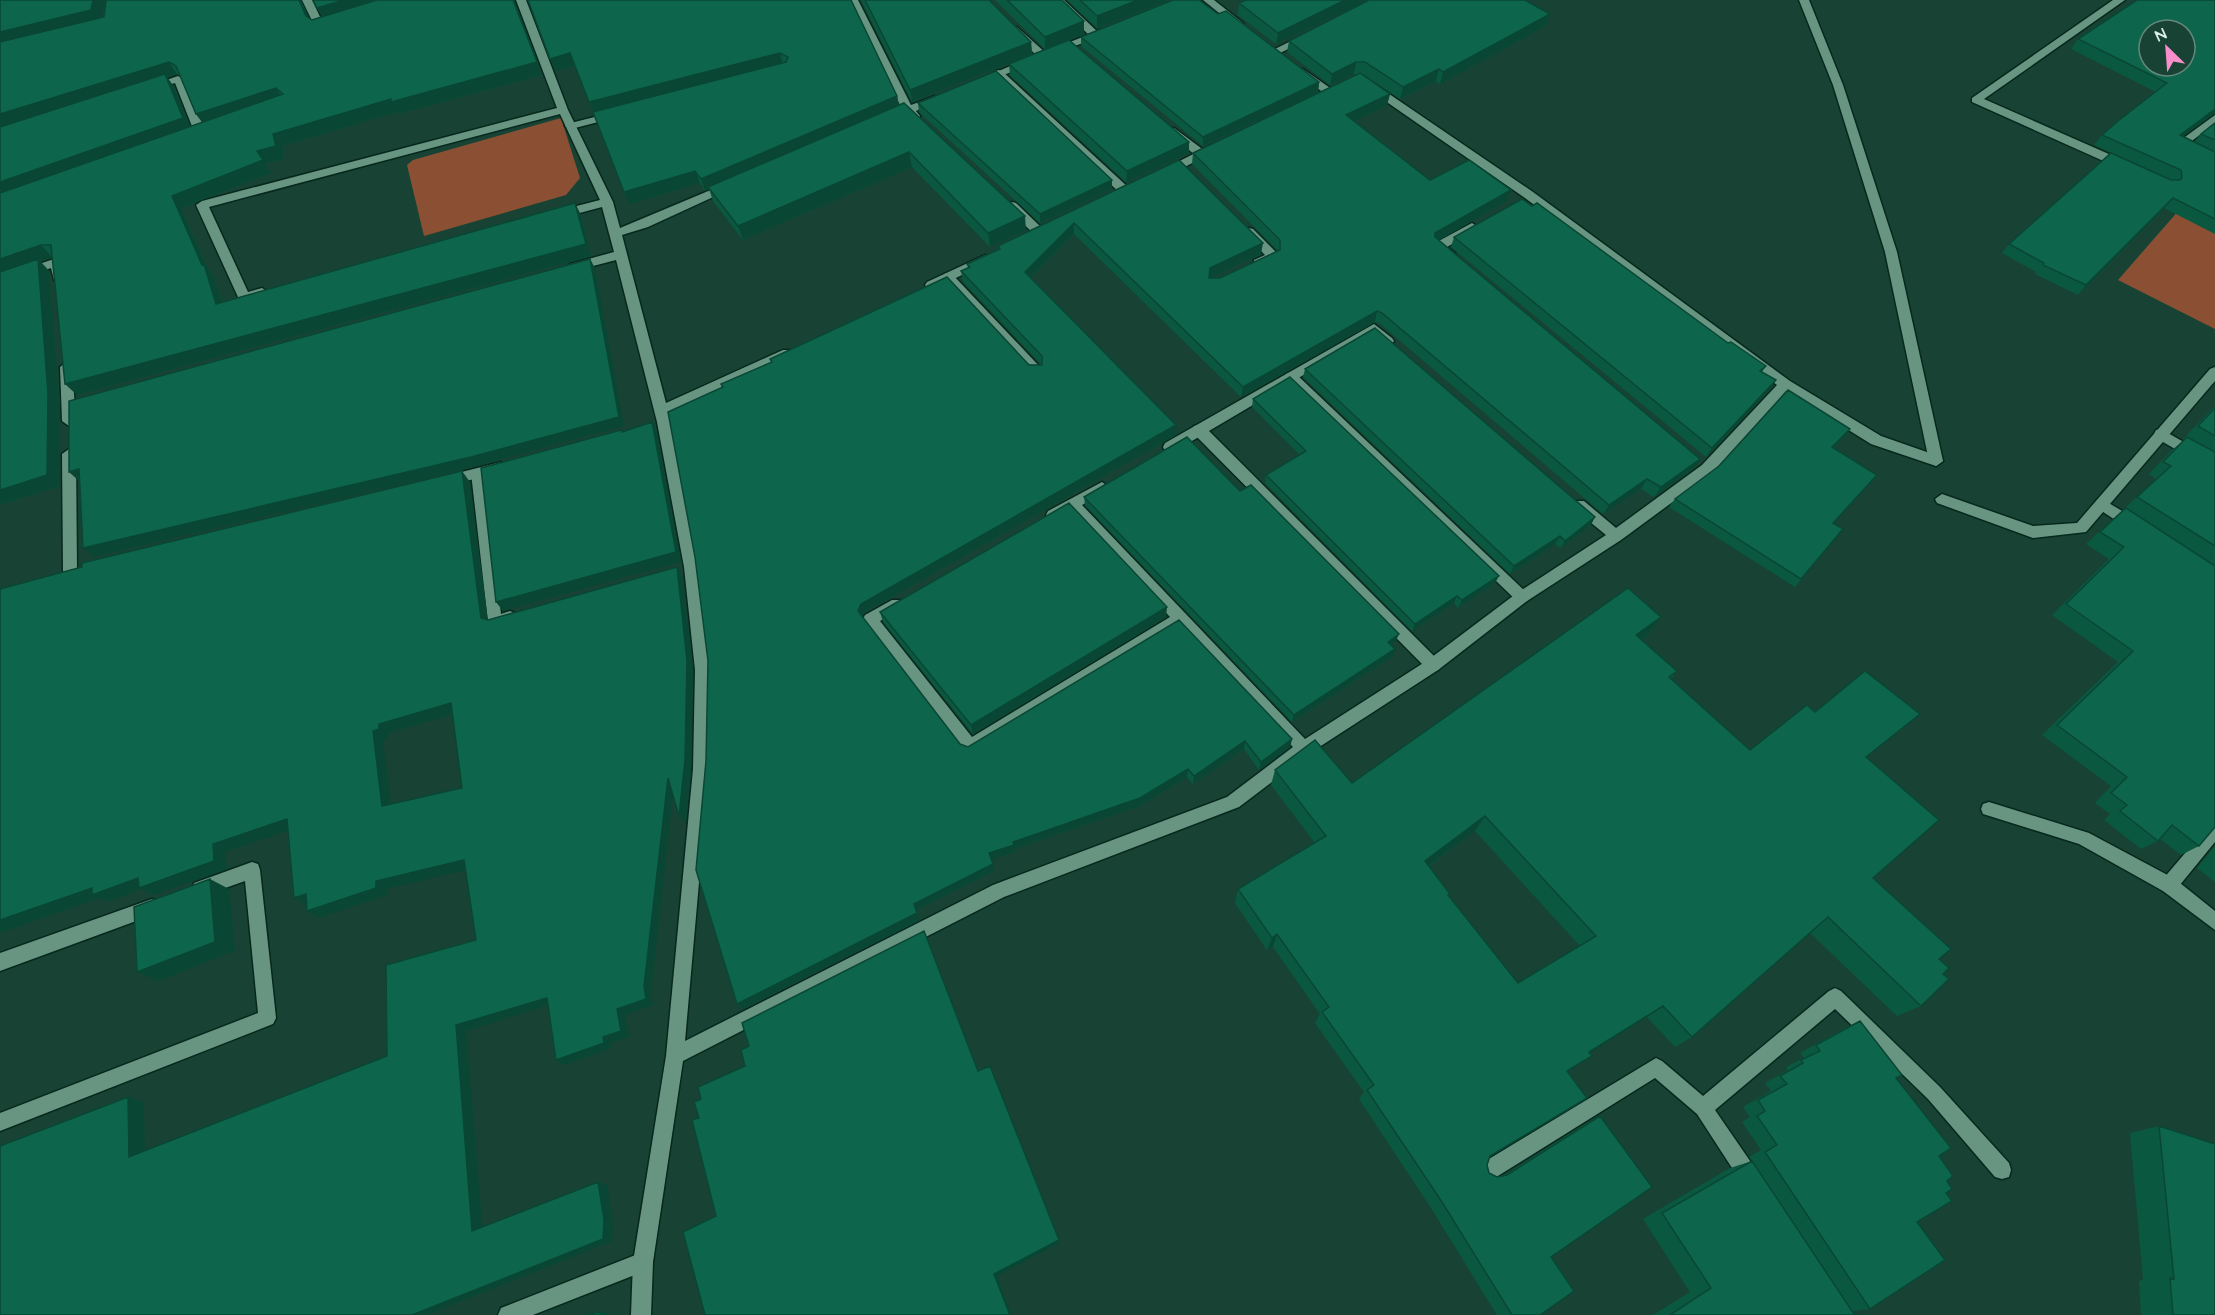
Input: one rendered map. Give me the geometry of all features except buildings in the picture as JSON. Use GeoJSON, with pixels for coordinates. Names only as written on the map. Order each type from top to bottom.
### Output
{"type":"FeatureCollection","features":[{"type":"Feature","properties":{"kind":"street"},"geometry":{"type":"LineString","coordinates":[[307,0],[320,27],[343,20]]}},
{"type":"Feature","properties":{"kind":"street"},"geometry":{"type":"LineString","coordinates":[[853,0],[908,110],[926,126]]}},
{"type":"Feature","properties":{"kind":"street"},"geometry":{"type":"LineString","coordinates":[[968,85],[1043,56],[1075,48],[1100,32],[1058,0]]}},
{"type":"Feature","properties":{"kind":"street"},"geometry":{"type":"LineString","coordinates":[[1208,0],[1251,32]]}},
{"type":"Feature","properties":{"kind":"street"},"geometry":{"type":"LineString","coordinates":[[1359,78],[1785,384],[1876,440],[1936,462],[1891,252],[1838,85],[1804,0]]}},
{"type":"Feature","properties":{"kind":"street"},"geometry":{"type":"LineString","coordinates":[[2120,0],[1976,100],[2135,171]]}},
{"type":"Feature","properties":{"kind":"street"},"geometry":{"type":"LineString","coordinates":[[527,4],[563,110],[607,202],[659,419],[704,670],[701,769],[675,1056],[644,1262],[641,1315]]}},
{"type":"Feature","properties":{"kind":"street"},"geometry":{"type":"LineString","coordinates":[[1010,24],[1043,56]]}},
{"type":"Feature","properties":{"kind":"street"},"geometry":{"type":"LineString","coordinates":[[1318,31],[1281,55],[1329,92]]}},
{"type":"Feature","properties":{"kind":"street"},"geometry":{"type":"LineString","coordinates":[[998,73],[1124,191]]}},
{"type":"Feature","properties":{"kind":"street"},"geometry":{"type":"LineString","coordinates":[[145,90],[178,79],[201,134]]}},
{"type":"Feature","properties":{"kind":"street"},"geometry":{"type":"LineString","coordinates":[[877,123],[948,93]]}},
{"type":"Feature","properties":{"kind":"street"},"geometry":{"type":"LineString","coordinates":[[278,288],[244,297],[202,205],[563,110]]}},
{"type":"Feature","properties":{"kind":"street"},"geometry":{"type":"LineString","coordinates":[[571,126],[627,111]]}},
{"type":"Feature","properties":{"kind":"street"},"geometry":{"type":"LineString","coordinates":[[2215,118],[2180,145],[2215,162]]}},
{"type":"Feature","properties":{"kind":"street"},"geometry":{"type":"LineString","coordinates":[[1166,125],[1201,154]]}},
{"type":"Feature","properties":{"kind":"street"},"geometry":{"type":"LineString","coordinates":[[1153,177],[1186,168],[1201,154],[1222,144]]}},
{"type":"Feature","properties":{"kind":"street"},"geometry":{"type":"LineString","coordinates":[[615,233],[644,224],[739,183]]}},
{"type":"Feature","properties":{"kind":"street"},"geometry":{"type":"LineString","coordinates":[[1005,200],[1040,232]]}},
{"type":"Feature","properties":{"kind":"street"},"geometry":{"type":"LineString","coordinates":[[551,217],[607,202]]}},
{"type":"Feature","properties":{"kind":"street"},"geometry":{"type":"LineString","coordinates":[[1240,222],[1273,256],[1243,270]]}},
{"type":"Feature","properties":{"kind":"street"},"geometry":{"type":"LineString","coordinates":[[1457,261],[1439,246],[1479,224]]}},
{"type":"Feature","properties":{"kind":"street"},"geometry":{"type":"LineString","coordinates":[[916,292],[999,252]]}},
{"type":"Feature","properties":{"kind":"street"},"geometry":{"type":"LineString","coordinates":[[563,270],[620,255]]}},
{"type":"Feature","properties":{"kind":"street"},"geometry":{"type":"LineString","coordinates":[[0,282],[57,262],[59,286]]}},
{"type":"Feature","properties":{"kind":"street"},"geometry":{"type":"LineString","coordinates":[[948,277],[1036,371]]}},
{"type":"Feature","properties":{"kind":"street"},"geometry":{"type":"LineString","coordinates":[[1160,453],[1374,328],[1400,352]]}},
{"type":"Feature","properties":{"kind":"street"},"geometry":{"type":"LineString","coordinates":[[659,419],[683,402],[800,347]]}},
{"type":"Feature","properties":{"kind":"street"},"geometry":{"type":"LineString","coordinates":[[65,357],[75,403],[70,571]]}},
{"type":"Feature","properties":{"kind":"street"},"geometry":{"type":"LineString","coordinates":[[1942,499],[2033,532],[2081,528],[2215,372]]}},
{"type":"Feature","properties":{"kind":"street"},"geometry":{"type":"LineString","coordinates":[[1292,377],[1522,597]]}},
{"type":"Feature","properties":{"kind":"street"},"geometry":{"type":"LineString","coordinates":[[675,1056],[999,891],[1233,802],[1304,748],[1433,665],[1522,597],[1616,536],[1703,466],[1785,384]]}},
{"type":"Feature","properties":{"kind":"street"},"geometry":{"type":"LineString","coordinates":[[1199,430],[1433,665]]}},
{"type":"Feature","properties":{"kind":"street"},"geometry":{"type":"LineString","coordinates":[[2162,434],[2215,467]]}},
{"type":"Feature","properties":{"kind":"street"},"geometry":{"type":"LineString","coordinates":[[431,484],[511,464]]}},
{"type":"Feature","properties":{"kind":"street"},"geometry":{"type":"LineString","coordinates":[[478,473],[495,622],[530,612]]}},
{"type":"Feature","properties":{"kind":"street"},"geometry":{"type":"LineString","coordinates":[[1042,521],[1111,481]]}},
{"type":"Feature","properties":{"kind":"street"},"geometry":{"type":"LineString","coordinates":[[1571,498],[1616,536]]}},
{"type":"Feature","properties":{"kind":"street"},"geometry":{"type":"LineString","coordinates":[[1072,504],[1304,748]]}},
{"type":"Feature","properties":{"kind":"street"},"geometry":{"type":"LineString","coordinates":[[2102,504],[2149,535]]}},
{"type":"Feature","properties":{"kind":"street"},"geometry":{"type":"LineString","coordinates":[[911,596],[870,619],[970,746],[1180,618]]}},
{"type":"Feature","properties":{"kind":"street"},"geometry":{"type":"LineString","coordinates":[[1989,809],[2083,838],[2169,885],[2215,922]]}},
{"type":"Feature","properties":{"kind":"street"},"geometry":{"type":"LineString","coordinates":[[2169,885],[2215,830]]}},
{"type":"Feature","properties":{"kind":"street"},"geometry":{"type":"LineString","coordinates":[[0,1122],[267,1018],[252,870],[186,894]]}},
{"type":"Feature","properties":{"kind":"street"},"geometry":{"type":"LineString","coordinates":[[0,962],[164,902]]}},
{"type":"Feature","properties":{"kind":"street"},"geometry":{"type":"LineString","coordinates":[[1703,1108],[1835,997],[1934,1093],[2002,1170]]}},
{"type":"Feature","properties":{"kind":"street"},"geometry":{"type":"LineString","coordinates":[[1486,1172],[1656,1067],[1703,1108],[1762,1197]]}},
{"type":"Feature","properties":{"kind":"street"},"geometry":{"type":"LineString","coordinates":[[508,1315],[644,1262]]}},
{"type":"Feature","properties":{"kind":"shaded area"},"geometry":{"type":"Polygon","coordinates":[[[561,118],[580,178],[566,195],[424,236],[407,165],[413,160],[561,118]]]}},
{"type":"Feature","properties":{"kind":"shaded area"},"geometry":{"type":"Polygon","coordinates":[[[2187,201],[2215,214],[2215,329],[2118,280],[2187,201]]]}}]}
